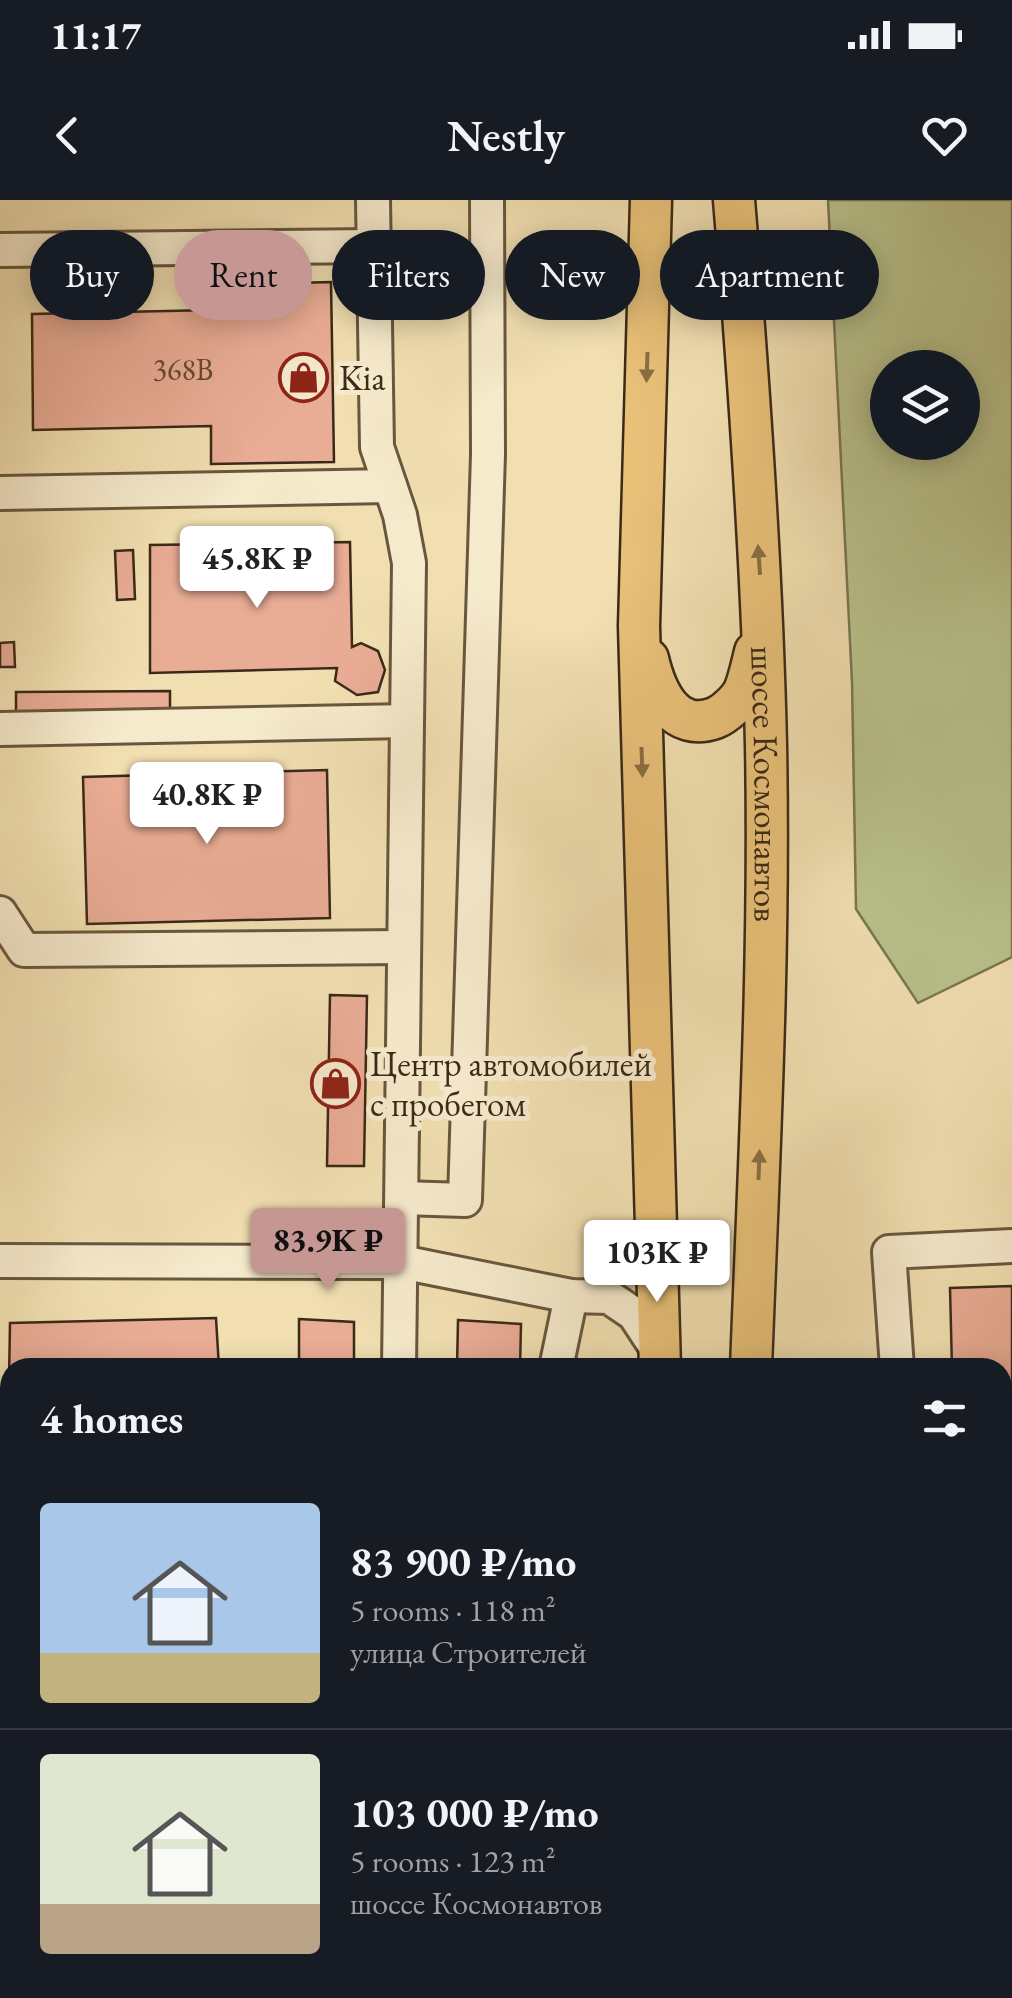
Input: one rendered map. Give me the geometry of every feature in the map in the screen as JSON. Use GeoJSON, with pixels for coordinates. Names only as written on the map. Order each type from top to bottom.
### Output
{"type":"FeatureCollection","features":[{"type":"Feature","properties":{"kind":"main road"},"geometry":{"type":"LineString","coordinates":[[651,200],[639,626],[659,1358]]}},
{"type":"Feature","properties":{"kind":"main road","name":"шоссе Космонавтов"},"geometry":{"type":"LineString","coordinates":[[734,200],[763,624],[765,958],[751,1358]]}},
{"type":"Feature","properties":{"kind":"main road"},"geometry":{"type":"LineString","coordinates":[[639,626],[655,688],[675,715],[696,723],[720,716],[743,694],[763,624]]}},
{"type":"Feature","properties":{"kind":"street"},"geometry":{"type":"LineString","coordinates":[[373,200],[374,230]]}},
{"type":"Feature","properties":{"kind":"street"},"geometry":{"type":"LineString","coordinates":[[402,1198],[464,1200],[488,454],[487,200]]}},
{"type":"Feature","properties":{"kind":"street"},"geometry":{"type":"LineString","coordinates":[[0,250],[332,246]]}},
{"type":"Feature","properties":{"kind":"street"},"geometry":{"type":"LineString","coordinates":[[375,320],[376,447],[409,563],[399,1358]]}},
{"type":"Feature","properties":{"kind":"street"},"geometry":{"type":"LineString","coordinates":[[0,493],[390,486]]}},
{"type":"Feature","properties":{"kind":"street"},"geometry":{"type":"LineString","coordinates":[[0,729],[407,720]]}},
{"type":"Feature","properties":{"kind":"street"},"geometry":{"type":"LineString","coordinates":[[0,913],[24,950],[404,947]]}},
{"type":"Feature","properties":{"kind":"street"},"geometry":{"type":"LineString","coordinates":[[896,1358],[890,1252],[1012,1246]]}},
{"type":"Feature","properties":{"kind":"street"},"geometry":{"type":"LineString","coordinates":[[0,1261],[401,1262],[571,1296],[609,1297],[633,1285],[657,1256]]}},
{"type":"Feature","properties":{"kind":"street"},"geometry":{"type":"LineString","coordinates":[[558,1358],[571,1296]]}},
{"type":"Feature","properties":{"kind":"street"},"geometry":{"type":"LineString","coordinates":[[609,1297],[634,1314],[658,1358]]}},
{"type":"Feature","properties":{"kind":"green space"},"geometry":{"type":"Polygon","coordinates":[[[828,200],[1012,200],[1012,957],[918,1003],[856,909],[852,682],[834,320],[879,320],[879,230],[829,230],[828,200]]]}},
{"type":"Feature","properties":{"kind":"building"},"geometry":{"type":"Polygon","coordinates":[[[312,282],[331,282],[334,462],[211,464],[211,426],[33,430],[32,320],[154,320],[154,311],[174,311],[174,320],[312,320],[312,282]]]}},
{"type":"Feature","properties":{"kind":"building"},"geometry":{"type":"Polygon","coordinates":[[[350,542],[352,647],[361,643],[378,651],[385,670],[378,692],[357,695],[335,681],[337,668],[150,673],[150,545],[350,542]]]}},
{"type":"Feature","properties":{"kind":"building"},"geometry":{"type":"Polygon","coordinates":[[[133,550],[135,599],[117,600],[115,551],[133,550]]]}},
{"type":"Feature","properties":{"kind":"building"},"geometry":{"type":"Polygon","coordinates":[[[14,642],[15,667],[0,667],[0,643],[14,642]]]}},
{"type":"Feature","properties":{"kind":"building"},"geometry":{"type":"Polygon","coordinates":[[[170,691],[170,718],[16,719],[16,692],[170,691]]]}},
{"type":"Feature","properties":{"kind":"building"},"geometry":{"type":"Polygon","coordinates":[[[327,770],[330,918],[87,924],[83,777],[327,770]]]}},
{"type":"Feature","properties":{"kind":"building"},"geometry":{"type":"Polygon","coordinates":[[[330,995],[367,996],[364,1166],[327,1166],[330,995]]]}},
{"type":"Feature","properties":{"kind":"building"},"geometry":{"type":"Polygon","coordinates":[[[1012,1286],[1012,1358],[952,1358],[950,1288],[1012,1286]]]}},
{"type":"Feature","properties":{"kind":"building"},"geometry":{"type":"Polygon","coordinates":[[[216,1318],[218,1358],[9,1358],[10,1323],[216,1318]]]}},
{"type":"Feature","properties":{"kind":"building"},"geometry":{"type":"Polygon","coordinates":[[[299,1319],[354,1322],[354,1358],[299,1358],[299,1319]]]}},
{"type":"Feature","properties":{"kind":"building"},"geometry":{"type":"Polygon","coordinates":[[[458,1320],[521,1324],[520,1358],[457,1358],[458,1320]]]}},
{"type":"Feature","properties":{"kind":"place","name":"Kia"},"geometry":{"type":"Point","coordinates":[304,378]}},
{"type":"Feature","properties":{"kind":"place","name":"Центр автомобилей с пробегом"},"geometry":{"type":"Point","coordinates":[335,1084]}}]}
